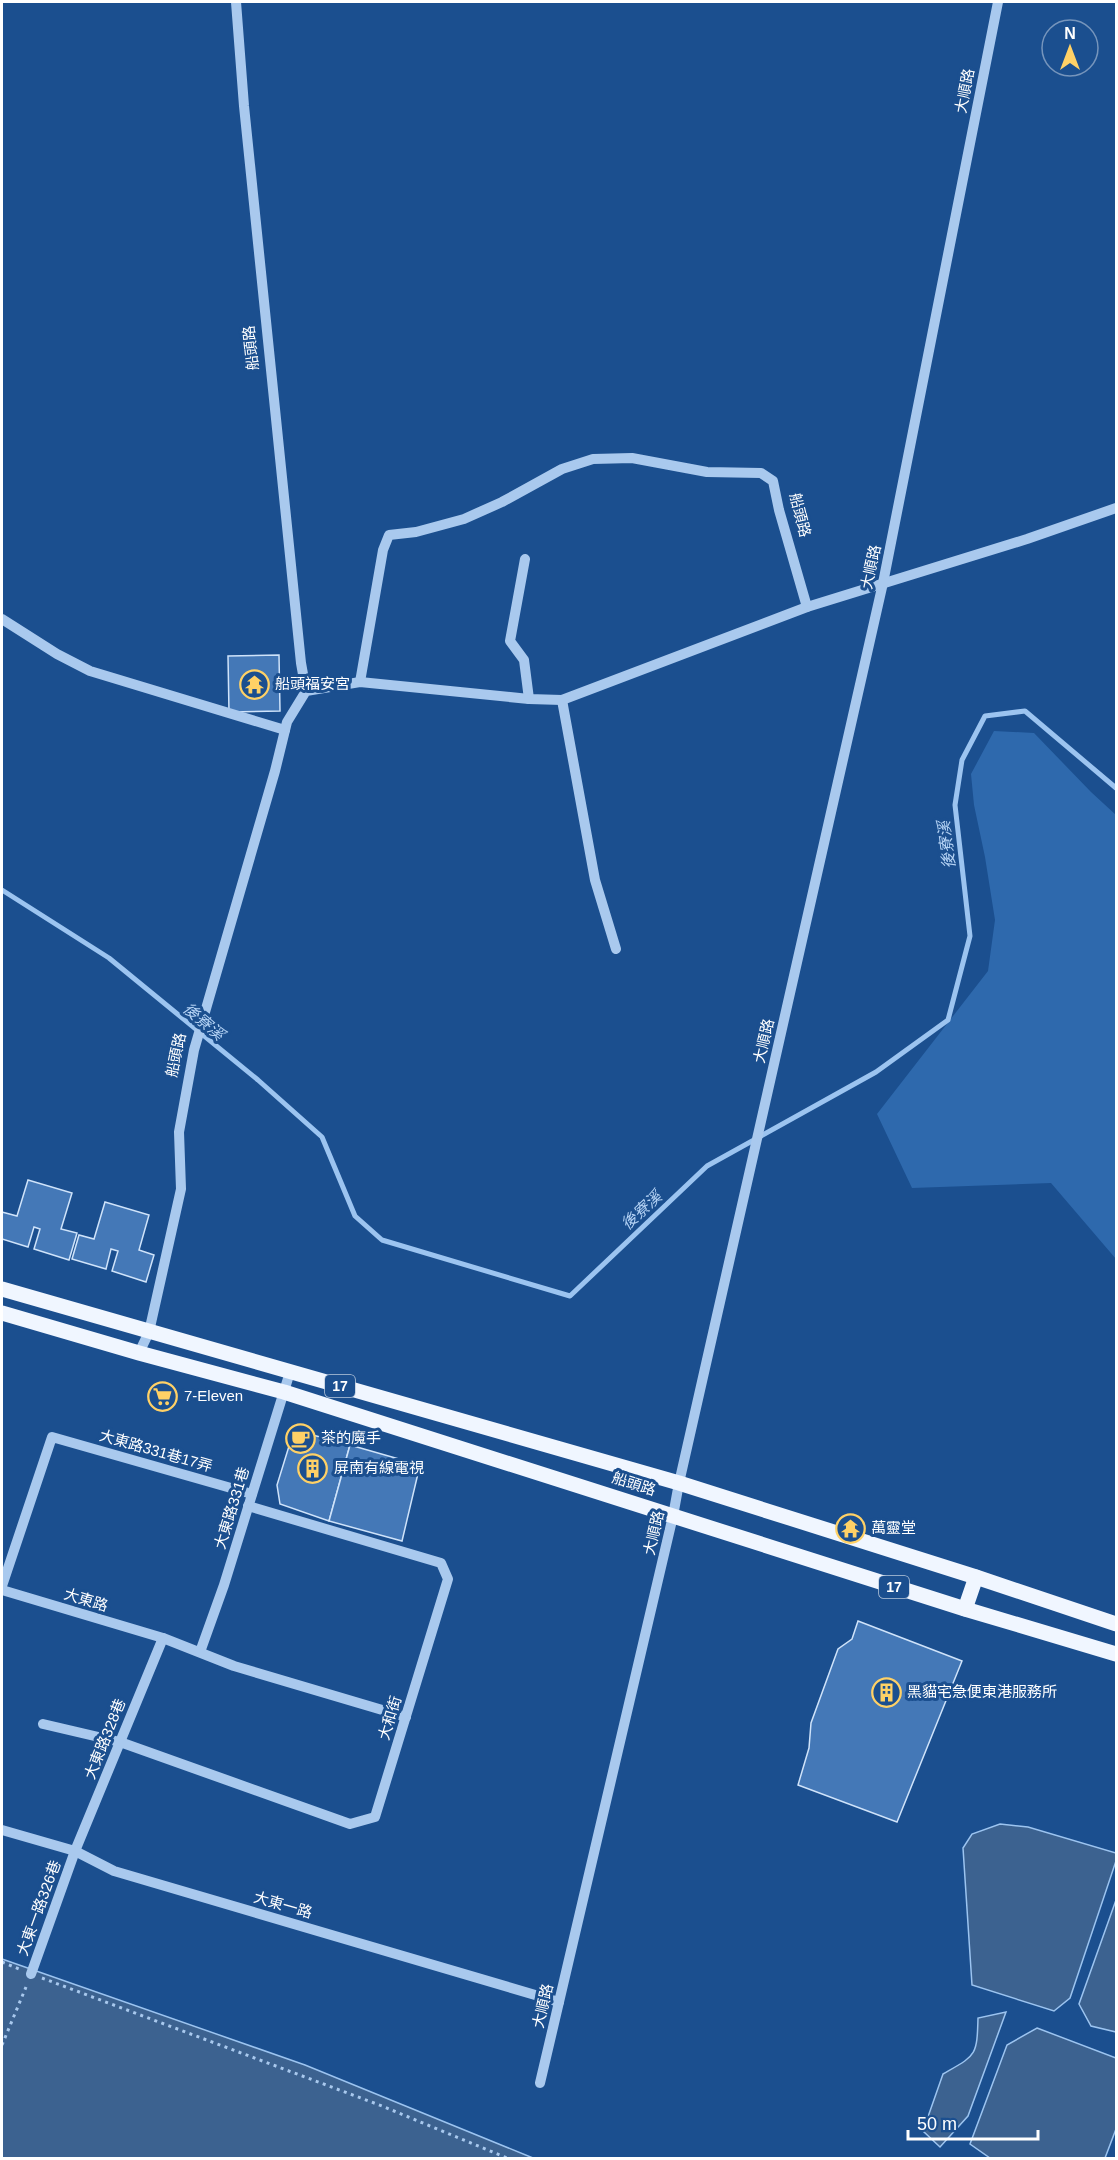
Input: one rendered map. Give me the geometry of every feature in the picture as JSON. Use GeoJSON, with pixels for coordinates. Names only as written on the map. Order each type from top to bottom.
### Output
{"type":"FeatureCollection","features":[{"type":"Feature","properties":{"kind":"main road","name":"船頭路"},"geometry":{"type":"LineString","coordinates":[[2,1288],[679,1483],[1116,1624]]}},
{"type":"Feature","properties":{"kind":"main road","name":"船頭路"},"geometry":{"type":"LineString","coordinates":[[2,1313],[284,1392],[965,1609],[1116,1654]]}},
{"type":"Feature","properties":{"kind":"main road"},"geometry":{"type":"LineString","coordinates":[[965,1609],[976,1577]]}},
{"type":"Feature","properties":{"kind":"street","name":"船頭路"},"geometry":{"type":"LineString","coordinates":[[139,1353],[149,1332],[181,1189],[179,1132],[194,1050],[272,783],[287,722],[306,691],[301,663],[244,106],[237,2]]}},
{"type":"Feature","properties":{"kind":"street","name":"大順路"},"geometry":{"type":"LineString","coordinates":[[540,2083],[673,1516],[883,583],[998,2]]}},
{"type":"Feature","properties":{"kind":"street","name":"船頭路"},"geometry":{"type":"LineString","coordinates":[[360,682],[383,550],[388,535],[416,532],[464,519],[502,502],[562,469],[593,459],[632,458],[707,472],[761,473],[773,481],[807,607]]}},
{"type":"Feature","properties":{"kind":"street"},"geometry":{"type":"LineString","coordinates":[[306,691],[360,682],[530,699],[562,700],[807,607],[1027,539],[1116,508]]}},
{"type":"Feature","properties":{"kind":"street"},"geometry":{"type":"LineString","coordinates":[[525,559],[510,641],[524,660],[530,699]]}},
{"type":"Feature","properties":{"kind":"street"},"geometry":{"type":"LineString","coordinates":[[2,619],[57,654],[90,671],[285,730]]}},
{"type":"Feature","properties":{"kind":"street"},"geometry":{"type":"LineString","coordinates":[[562,700],[596,880],[616,949]]}},
{"type":"Feature","properties":{"kind":"street","name":"大東路331巷"},"geometry":{"type":"LineString","coordinates":[[200,1652],[224,1585],[290,1372]]}},
{"type":"Feature","properties":{"kind":"street","name":"大東路331巷17弄"},"geometry":{"type":"LineString","coordinates":[[2,1588],[52,1437],[252,1494]]}},
{"type":"Feature","properties":{"kind":"street","name":"大和街"},"geometry":{"type":"LineString","coordinates":[[120,1742],[350,1824],[375,1817],[448,1579],[441,1563],[248,1506]]}},
{"type":"Feature","properties":{"kind":"street","name":"大東路"},"geometry":{"type":"LineString","coordinates":[[2,1588],[163,1638],[234,1666],[406,1717]]}},
{"type":"Feature","properties":{"kind":"street","name":"大東路328巷"},"geometry":{"type":"LineString","coordinates":[[75,1851],[163,1638]]}},
{"type":"Feature","properties":{"kind":"street"},"geometry":{"type":"LineString","coordinates":[[43,1724],[120,1742]]}},
{"type":"Feature","properties":{"kind":"street","name":"大東一路"},"geometry":{"type":"LineString","coordinates":[[2,1830],[75,1851],[114,1871],[559,2002]]}},
{"type":"Feature","properties":{"kind":"street","name":"大東一路326巷"},"geometry":{"type":"LineString","coordinates":[[31,1974],[75,1851]]}},
{"type":"Feature","properties":{"kind":"path"},"geometry":{"type":"LineString","coordinates":[[2,1962],[382,2106],[507,2158]]}},
{"type":"Feature","properties":{"kind":"path"},"geometry":{"type":"LineString","coordinates":[[2,2045],[31,1974]]}},
{"type":"Feature","properties":{"kind":"shaded area"},"geometry":{"type":"Polygon","coordinates":[[[994,731],[1034,733],[1116,815],[1116,1259],[1051,1183],[912,1188],[877,1114],[988,971],[995,920],[974,805],[971,774],[994,731]]]}},
{"type":"Feature","properties":{"kind":"shaded area"},"geometry":{"type":"Polygon","coordinates":[[[1000,1824],[1028,1827],[1116,1853],[1116,1861],[1070,1998],[1054,2011],[972,1985],[963,1848],[972,1834],[1000,1824]]]}},
{"type":"Feature","properties":{"kind":"shaded area"},"geometry":{"type":"Polygon","coordinates":[[[1116,1900],[1116,2032],[1091,2026],[1079,2004],[1116,1900]]]}},
{"type":"Feature","properties":{"kind":"shaded area"},"geometry":{"type":"Polygon","coordinates":[[[2,1959],[305,2065],[533,2158],[2,2158],[2,1959]]]}},
{"type":"Feature","properties":{"kind":"shaded area"},"geometry":{"type":"Polygon","coordinates":[[[1006,2012],[968,2116],[940,2147],[923,2131],[943,2074],[972,2054],[977,2041],[978,2018],[1006,2012]]]}},
{"type":"Feature","properties":{"kind":"shaded area"},"geometry":{"type":"Polygon","coordinates":[[[1037,2028],[1116,2058],[1116,2129],[1105,2158],[990,2158],[970,2144],[1007,2045],[1037,2028]]]}},
{"type":"Feature","properties":{"kind":"building","name":"船頭福安宮"},"geometry":{"type":"Polygon","coordinates":[[[279,655],[280,711],[229,712],[228,656],[279,655]]]}},
{"type":"Feature","properties":{"kind":"building"},"geometry":{"type":"Polygon","coordinates":[[[28,1180],[72,1193],[61,1229],[77,1233],[69,1260],[34,1249],[40,1229],[34,1227],[28,1247],[2,1239],[2,1212],[17,1216],[28,1180]]]}},
{"type":"Feature","properties":{"kind":"building"},"geometry":{"type":"Polygon","coordinates":[[[105,1202],[149,1215],[139,1250],[154,1255],[146,1282],[112,1271],[118,1251],[111,1249],[106,1269],[72,1259],[79,1235],[94,1239],[105,1202]]]}},
{"type":"Feature","properties":{"kind":"building","name":"屏南有線電視"},"geometry":{"type":"Polygon","coordinates":[[[294,1430],[350,1445],[329,1521],[280,1504],[277,1485],[294,1430]]]}},
{"type":"Feature","properties":{"kind":"building"},"geometry":{"type":"Polygon","coordinates":[[[350,1445],[420,1465],[402,1541],[329,1521],[350,1445]]]}},
{"type":"Feature","properties":{"kind":"building","name":"黑貓宅急便東港服務所"},"geometry":{"type":"Polygon","coordinates":[[[858,1621],[962,1661],[897,1822],[798,1785],[809,1748],[811,1723],[838,1649],[852,1639],[858,1621]]]}},
{"type":"Feature","properties":{"kind":"waterway","name":"後寮溪"},"geometry":{"type":"LineString","coordinates":[[2,890],[109,958],[258,1080],[322,1137],[355,1216],[382,1240],[570,1296],[707,1166],[876,1072],[948,1020],[970,936],[955,805],[962,760],[985,716],[1025,711],[1116,788]]}},
{"type":"Feature","properties":{"kind":"place","name":"船頭福安宮"},"geometry":{"type":"Point","coordinates":[254,684]}},
{"type":"Feature","properties":{"kind":"place","name":"7-Eleven"},"geometry":{"type":"Point","coordinates":[163,1396]}},
{"type":"Feature","properties":{"kind":"place","name":"茶的魔手"},"geometry":{"type":"Point","coordinates":[300,1438]}},
{"type":"Feature","properties":{"kind":"place","name":"屏南有線電視"},"geometry":{"type":"Point","coordinates":[313,1468]}},
{"type":"Feature","properties":{"kind":"place","name":"萬靈堂"},"geometry":{"type":"Point","coordinates":[850,1528]}},
{"type":"Feature","properties":{"kind":"place","name":"黑貓宅急便東港服務所"},"geometry":{"type":"Point","coordinates":[886,1692]}}]}
